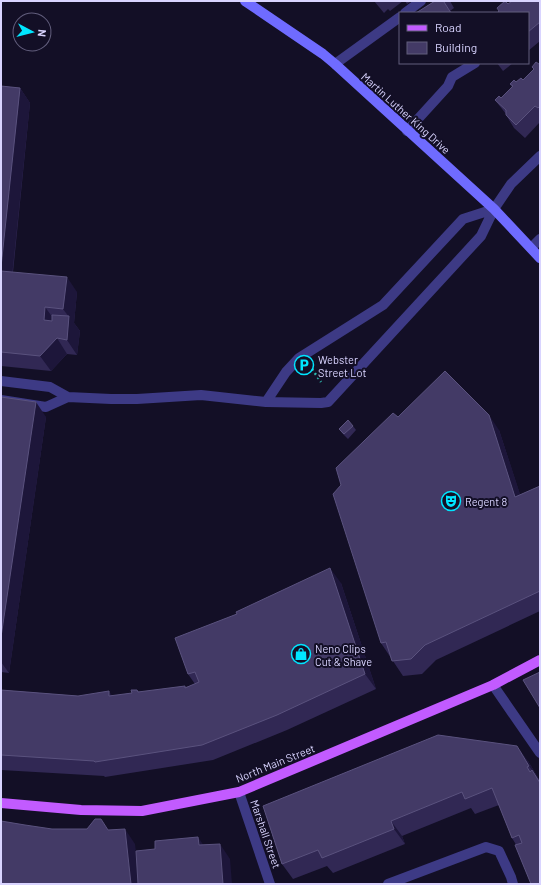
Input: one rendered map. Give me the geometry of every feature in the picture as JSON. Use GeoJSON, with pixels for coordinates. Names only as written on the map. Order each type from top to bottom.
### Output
{"type":"FeatureCollection","features":[{"type":"Feature","properties":{"kind":"main road","name":"Martin Luther King Drive"},"geometry":{"type":"LineString","coordinates":[[245,1],[323,54],[335,64],[494,209],[540,258]]}},
{"type":"Feature","properties":{"kind":"main road","name":"North Main Street"},"geometry":{"type":"LineString","coordinates":[[1,802],[81,810],[142,811],[239,792],[493,685],[540,660]]}},
{"type":"Feature","properties":{"kind":"street"},"geometry":{"type":"LineString","coordinates":[[406,12],[421,1]]}},
{"type":"Feature","properties":{"kind":"street"},"geometry":{"type":"LineString","coordinates":[[335,64],[399,18]]}},
{"type":"Feature","properties":{"kind":"street"},"geometry":{"type":"LineString","coordinates":[[407,131],[448,86],[452,77],[473,64]]}},
{"type":"Feature","properties":{"kind":"street"},"geometry":{"type":"LineString","coordinates":[[1,400],[46,407],[68,397],[137,399],[201,395],[266,402],[328,402],[481,236],[494,209],[511,184],[540,156]]}},
{"type":"Feature","properties":{"kind":"street"},"geometry":{"type":"LineString","coordinates":[[266,402],[286,372],[299,358],[383,305],[463,219],[494,209]]}},
{"type":"Feature","properties":{"kind":"street"},"geometry":{"type":"LineString","coordinates":[[531,248],[540,239]]}},
{"type":"Feature","properties":{"kind":"street"},"geometry":{"type":"LineString","coordinates":[[1,381],[50,387],[68,397]]}},
{"type":"Feature","properties":{"kind":"street"},"geometry":{"type":"LineString","coordinates":[[493,685],[540,753]]}},
{"type":"Feature","properties":{"kind":"street","name":"Marshall Street"},"geometry":{"type":"LineString","coordinates":[[239,792],[270,884]]}},
{"type":"Feature","properties":{"kind":"street"},"geometry":{"type":"LineString","coordinates":[[388,884],[486,847],[499,851],[513,884]]}},
{"type":"Feature","properties":{"kind":"path"},"geometry":{"type":"LineString","coordinates":[[307,363],[321,382]]}},
{"type":"Feature","properties":{"kind":"building"},"geometry":{"type":"Polygon","coordinates":[[[435,1],[445,1],[444,2],[450,12],[418,12],[435,1]]]}},
{"type":"Feature","properties":{"kind":"building"},"geometry":{"type":"Polygon","coordinates":[[[505,1],[508,4],[512,1],[540,1],[540,22],[529,31],[529,12],[498,12],[499,11],[497,8],[505,1]]]}},
{"type":"Feature","properties":{"kind":"building"},"geometry":{"type":"Polygon","coordinates":[[[536,62],[539,64],[540,63],[540,106],[538,108],[535,106],[516,125],[506,115],[506,110],[495,100],[499,96],[501,98],[513,86],[510,84],[514,80],[516,82],[521,78],[523,80],[534,69],[532,67],[536,62]]]}},
{"type":"Feature","properties":{"kind":"building"},"geometry":{"type":"Polygon","coordinates":[[[1,86],[20,88],[1,267],[1,86]]]}},
{"type":"Feature","properties":{"kind":"building"},"geometry":{"type":"Polygon","coordinates":[[[1,271],[67,277],[63,309],[45,307],[44,320],[52,321],[52,315],[69,316],[67,340],[57,338],[40,356],[1,352],[1,271]]]}},
{"type":"Feature","properties":{"kind":"building"},"geometry":{"type":"Polygon","coordinates":[[[445,371],[489,415],[515,497],[540,486],[540,591],[425,645],[411,659],[392,661],[386,642],[381,643],[333,494],[341,485],[336,468],[393,413],[398,417],[445,371]]]}},
{"type":"Feature","properties":{"kind":"building"},"geometry":{"type":"Polygon","coordinates":[[[1,397],[36,402],[1,637],[1,397]]]}},
{"type":"Feature","properties":{"kind":"building"},"geometry":{"type":"Polygon","coordinates":[[[348,420],[353,426],[344,434],[339,429],[348,420]]]}},
{"type":"Feature","properties":{"kind":"building"},"geometry":{"type":"Polygon","coordinates":[[[330,568],[365,674],[277,715],[202,745],[95,762],[1,755],[1,690],[78,696],[109,691],[109,696],[132,693],[131,690],[137,690],[138,692],[185,686],[185,688],[199,682],[195,672],[188,674],[175,638],[237,614],[236,612],[330,568]]]}},
{"type":"Feature","properties":{"kind":"building"},"geometry":{"type":"Polygon","coordinates":[[[540,672],[540,708],[523,680],[540,672]]]}},
{"type":"Feature","properties":{"kind":"building"},"geometry":{"type":"Polygon","coordinates":[[[438,735],[517,746],[529,766],[527,767],[530,772],[532,770],[540,783],[540,884],[531,884],[515,845],[522,843],[519,835],[512,838],[492,788],[465,799],[462,792],[391,821],[394,829],[322,858],[318,850],[282,864],[263,806],[438,735]]]}},
{"type":"Feature","properties":{"kind":"building"},"geometry":{"type":"Polygon","coordinates":[[[95,819],[101,819],[108,830],[125,829],[131,884],[1,884],[1,821],[52,829],[87,829],[95,819]]]}},
{"type":"Feature","properties":{"kind":"building"},"geometry":{"type":"Polygon","coordinates":[[[198,837],[199,845],[220,844],[223,884],[138,884],[136,851],[155,849],[155,841],[198,837]]]}},
{"type":"Feature","properties":{"kind":"place","name":"Webster Street Lot"},"geometry":{"type":"Point","coordinates":[304,365]}},
{"type":"Feature","properties":{"kind":"place","name":"Regent 8"},"geometry":{"type":"Point","coordinates":[451,501]}},
{"type":"Feature","properties":{"kind":"place","name":"Neno Clips Cut & Shave"},"geometry":{"type":"Point","coordinates":[301,654]}}]}
